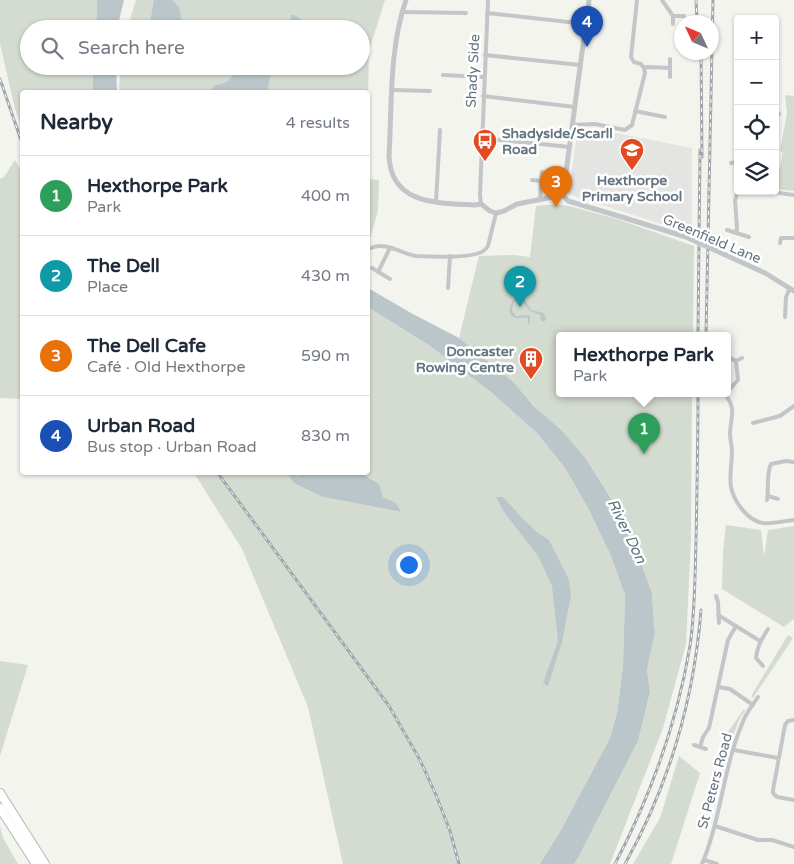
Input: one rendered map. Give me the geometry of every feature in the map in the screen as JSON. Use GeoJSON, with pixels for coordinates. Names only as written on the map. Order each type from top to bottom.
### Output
{"type":"FeatureCollection","features":[{"type":"Feature","properties":{"kind":"highway"},"geometry":{"type":"LineString","coordinates":[[0,793],[45,864]]}},
{"type":"Feature","properties":{"kind":"highway"},"geometry":{"type":"LineString","coordinates":[[0,808],[36,864]]}},
{"type":"Feature","properties":{"kind":"street"},"geometry":{"type":"LineString","coordinates":[[406,0],[395,46],[389,156],[396,180],[407,192],[425,201],[481,204],[496,213],[517,204],[563,195],[589,0]]}},
{"type":"Feature","properties":{"kind":"street","name":"Shady Side"},"geometry":{"type":"LineString","coordinates":[[481,204],[481,138],[488,0]]}},
{"type":"Feature","properties":{"kind":"street"},"geometry":{"type":"LineString","coordinates":[[572,125],[595,124],[627,130],[632,126],[645,73],[644,68],[634,62],[631,57],[637,0]]}},
{"type":"Feature","properties":{"kind":"street"},"geometry":{"type":"LineString","coordinates":[[662,0],[673,16],[673,24]]}},
{"type":"Feature","properties":{"kind":"street"},"geometry":{"type":"LineString","coordinates":[[402,12],[466,13]]}},
{"type":"Feature","properties":{"kind":"street"},"geometry":{"type":"LineString","coordinates":[[487,13],[586,24]]}},
{"type":"Feature","properties":{"kind":"street"},"geometry":{"type":"LineString","coordinates":[[485,55],[580,65]]}},
{"type":"Feature","properties":{"kind":"street"},"geometry":{"type":"LineString","coordinates":[[670,59],[670,77]]}},
{"type":"Feature","properties":{"kind":"street"},"geometry":{"type":"LineString","coordinates":[[644,68],[670,68]]}},
{"type":"Feature","properties":{"kind":"street"},"geometry":{"type":"LineString","coordinates":[[443,75],[484,77]]}},
{"type":"Feature","properties":{"kind":"street"},"geometry":{"type":"LineString","coordinates":[[393,90],[430,91]]}},
{"type":"Feature","properties":{"kind":"street"},"geometry":{"type":"LineString","coordinates":[[483,96],[575,107]]}},
{"type":"Feature","properties":{"kind":"street"},"geometry":{"type":"LineString","coordinates":[[635,111],[665,117]]}},
{"type":"Feature","properties":{"kind":"street"},"geometry":{"type":"LineString","coordinates":[[436,202],[440,130]]}},
{"type":"Feature","properties":{"kind":"street"},"geometry":{"type":"LineString","coordinates":[[481,138],[570,147]]}},
{"type":"Feature","properties":{"kind":"street"},"geometry":{"type":"LineString","coordinates":[[540,199],[542,172]]}},
{"type":"Feature","properties":{"kind":"street"},"geometry":{"type":"LineString","coordinates":[[532,180],[541,181]]}},
{"type":"Feature","properties":{"kind":"street"},"geometry":{"type":"LineString","coordinates":[[779,193],[794,195]]}},
{"type":"Feature","properties":{"kind":"street","name":"Greenfield Lane"},"geometry":{"type":"LineString","coordinates":[[563,195],[568,201],[686,237],[765,274],[792,289]]}},
{"type":"Feature","properties":{"kind":"street"},"geometry":{"type":"LineString","coordinates":[[736,232],[735,200],[737,195]]}},
{"type":"Feature","properties":{"kind":"street"},"geometry":{"type":"LineString","coordinates":[[371,248],[377,246],[390,248],[415,256],[478,254],[486,250],[496,213]]}},
{"type":"Feature","properties":{"kind":"street"},"geometry":{"type":"LineString","coordinates":[[727,230],[749,237]]}},
{"type":"Feature","properties":{"kind":"street"},"geometry":{"type":"LineString","coordinates":[[780,243],[780,238],[794,238]]}},
{"type":"Feature","properties":{"kind":"street"},"geometry":{"type":"LineString","coordinates":[[378,272],[390,248]]}},
{"type":"Feature","properties":{"kind":"street"},"geometry":{"type":"LineString","coordinates":[[448,288],[450,256]]}},
{"type":"Feature","properties":{"kind":"street"},"geometry":{"type":"LineString","coordinates":[[372,268],[390,279]]}},
{"type":"Feature","properties":{"kind":"street"},"geometry":{"type":"LineString","coordinates":[[785,317],[786,297],[792,289]]}},
{"type":"Feature","properties":{"kind":"street"},"geometry":{"type":"LineString","coordinates":[[731,358],[736,361]]}},
{"type":"Feature","properties":{"kind":"street"},"geometry":{"type":"LineString","coordinates":[[736,361],[742,358]]}},
{"type":"Feature","properties":{"kind":"street"},"geometry":{"type":"LineString","coordinates":[[731,386],[738,380],[736,361]]}},
{"type":"Feature","properties":{"kind":"street"},"geometry":{"type":"LineString","coordinates":[[728,397],[733,409],[730,437],[732,449],[730,480],[735,497],[745,512],[756,521],[765,523],[794,520]]}},
{"type":"Feature","properties":{"kind":"street"},"geometry":{"type":"LineString","coordinates":[[753,423],[780,416],[794,406]]}},
{"type":"Feature","properties":{"kind":"street"},"geometry":{"type":"LineString","coordinates":[[790,410],[794,416]]}},
{"type":"Feature","properties":{"kind":"street"},"geometry":{"type":"LineString","coordinates":[[761,415],[762,422]]}},
{"type":"Feature","properties":{"kind":"street"},"geometry":{"type":"LineString","coordinates":[[767,459],[771,464]]}},
{"type":"Feature","properties":{"kind":"street"},"geometry":{"type":"LineString","coordinates":[[771,464],[786,461],[794,462]]}},
{"type":"Feature","properties":{"kind":"street"},"geometry":{"type":"LineString","coordinates":[[771,464],[768,474],[768,498],[778,499]]}},
{"type":"Feature","properties":{"kind":"street"},"geometry":{"type":"LineString","coordinates":[[716,596],[719,622]]}},
{"type":"Feature","properties":{"kind":"street"},"geometry":{"type":"LineString","coordinates":[[718,616],[760,641]]}},
{"type":"Feature","properties":{"kind":"street"},"geometry":{"type":"LineString","coordinates":[[700,747],[703,737],[709,728],[728,640],[736,626]]}},
{"type":"Feature","properties":{"kind":"street"},"geometry":{"type":"LineString","coordinates":[[763,666],[756,658],[760,641],[768,629]]}},
{"type":"Feature","properties":{"kind":"street"},"geometry":{"type":"LineString","coordinates":[[718,687],[730,689],[753,705]]}},
{"type":"Feature","properties":{"kind":"street","name":"St Peters Road"},"geometry":{"type":"LineString","coordinates":[[703,862],[715,826],[742,723],[758,697]]}},
{"type":"Feature","properties":{"kind":"street"},"geometry":{"type":"LineString","coordinates":[[794,720],[788,721],[785,725],[773,793],[777,797],[794,800]]}},
{"type":"Feature","properties":{"kind":"street"},"geometry":{"type":"LineString","coordinates":[[694,745],[706,749]]}},
{"type":"Feature","properties":{"kind":"street"},"geometry":{"type":"LineString","coordinates":[[734,750],[778,758]]}},
{"type":"Feature","properties":{"kind":"street"},"geometry":{"type":"LineString","coordinates":[[715,826],[758,840],[772,840],[794,847]]}},
{"type":"Feature","properties":{"kind":"street"},"geometry":{"type":"LineString","coordinates":[[703,862],[717,864]]}},
{"type":"Feature","properties":{"kind":"shaded area"},"geometry":{"type":"Polygon","coordinates":[[[0,0],[97,0],[96,20],[20,20],[20,75],[93,75],[93,90],[20,90],[20,123],[0,44],[0,0]]]}},
{"type":"Feature","properties":{"kind":"shaded area"},"geometry":{"type":"Polygon","coordinates":[[[136,0],[385,0],[370,48],[370,20],[130,20],[136,0]]]}},
{"type":"Feature","properties":{"kind":"shaded area"},"geometry":{"type":"Polygon","coordinates":[[[120,75],[368,75],[368,90],[120,90],[120,75]]]}},
{"type":"Feature","properties":{"kind":"shaded area"},"geometry":{"type":"Polygon","coordinates":[[[785,95],[794,96],[794,191],[779,189],[779,171],[783,153],[780,151],[787,113],[785,95]]]}},
{"type":"Feature","properties":{"kind":"shaded area","name":"Hexthorpe Primary School"},"geometry":{"type":"Polygon","coordinates":[[[578,129],[596,129],[692,148],[692,234],[568,194],[578,129]]]}},
{"type":"Feature","properties":{"kind":"shaded area"},"geometry":{"type":"Polygon","coordinates":[[[15,160],[20,169],[20,399],[0,398],[0,179],[4,177],[15,160]]]}},
{"type":"Feature","properties":{"kind":"shaded area"},"geometry":{"type":"Polygon","coordinates":[[[370,179],[379,180],[378,211],[370,238],[370,179]]]}},
{"type":"Feature","properties":{"kind":"shaded area"},"geometry":{"type":"Polygon","coordinates":[[[557,204],[569,206],[617,219],[694,246],[693,332],[556,332],[556,397],[692,397],[691,538],[686,644],[663,728],[610,864],[572,864],[581,852],[638,741],[650,692],[647,669],[655,633],[652,594],[627,531],[612,501],[586,459],[513,383],[459,338],[479,256],[514,255],[530,257],[536,206],[557,204]]]}},
{"type":"Feature","properties":{"kind":"shaded area"},"geometry":{"type":"Polygon","coordinates":[[[370,308],[430,346],[491,392],[537,433],[565,468],[588,508],[611,556],[625,595],[623,666],[617,713],[610,738],[561,830],[540,864],[343,864],[308,707],[242,549],[195,475],[291,475],[323,497],[400,512],[396,503],[383,497],[379,484],[364,475],[370,475],[370,308]]]}},
{"type":"Feature","properties":{"kind":"shaded area"},"geometry":{"type":"Polygon","coordinates":[[[726,525],[761,530],[764,556],[768,530],[794,526],[794,619],[784,627],[722,589],[726,525]]]}},
{"type":"Feature","properties":{"kind":"shaded area"},"geometry":{"type":"Polygon","coordinates":[[[788,635],[793,638],[753,698],[751,696],[788,635]]]}},
{"type":"Feature","properties":{"kind":"shaded area"},"geometry":{"type":"Polygon","coordinates":[[[0,661],[28,665],[0,756],[0,661]]]}},
{"type":"Feature","properties":{"kind":"shaded area"},"geometry":{"type":"Polygon","coordinates":[[[744,709],[745,711],[740,718],[728,748],[718,746],[744,709]]]}},
{"type":"Feature","properties":{"kind":"shaded area"},"geometry":{"type":"Polygon","coordinates":[[[679,756],[700,773],[671,864],[633,864],[660,818],[679,756]]]}},
{"type":"Feature","properties":{"kind":"shaded area"},"geometry":{"type":"Polygon","coordinates":[[[0,826],[3,838],[18,864],[0,864],[0,826]]]}},
{"type":"Feature","properties":{"kind":"water"},"geometry":{"type":"Polygon","coordinates":[[[97,0],[124,0],[119,20],[96,20],[97,0]]]}},
{"type":"Feature","properties":{"kind":"water"},"geometry":{"type":"Polygon","coordinates":[[[154,0],[172,0],[179,7],[181,20],[151,20],[154,0]]]}},
{"type":"Feature","properties":{"kind":"water"},"geometry":{"type":"Polygon","coordinates":[[[291,15],[294,15],[302,20],[291,20],[291,15]]]}},
{"type":"Feature","properties":{"kind":"water"},"geometry":{"type":"Polygon","coordinates":[[[93,75],[116,75],[117,90],[93,90],[93,75]]]}},
{"type":"Feature","properties":{"kind":"water"},"geometry":{"type":"Polygon","coordinates":[[[233,75],[270,75],[267,90],[211,90],[215,85],[229,80],[233,75]]]}},
{"type":"Feature","properties":{"kind":"water","name":"River Don"},"geometry":{"type":"Polygon","coordinates":[[[370,289],[459,338],[513,382],[534,406],[562,431],[586,459],[613,502],[642,566],[652,594],[655,633],[647,669],[650,692],[638,741],[574,864],[540,864],[561,830],[610,738],[617,713],[623,666],[625,595],[611,556],[588,508],[565,468],[537,433],[491,392],[430,346],[370,308],[370,289]]]}},
{"type":"Feature","properties":{"kind":"water"},"geometry":{"type":"Polygon","coordinates":[[[519,296],[525,300],[531,310],[544,313],[546,319],[544,322],[541,320],[540,315],[530,311],[521,299],[513,302],[512,311],[516,316],[530,316],[530,322],[525,328],[528,324],[528,318],[518,318],[510,314],[511,303],[519,296]]]}},
{"type":"Feature","properties":{"kind":"water"},"geometry":{"type":"Polygon","coordinates":[[[288,475],[364,475],[379,484],[383,497],[396,503],[401,512],[323,497],[294,483],[288,475]]]}},
{"type":"Feature","properties":{"kind":"water"},"geometry":{"type":"Polygon","coordinates":[[[496,497],[503,497],[538,533],[549,540],[569,580],[571,595],[562,642],[548,686],[543,683],[558,641],[552,586],[538,556],[504,512],[496,497]]]}},
{"type":"Feature","properties":{"kind":"railway"},"geometry":{"type":"LineString","coordinates":[[696,0],[697,15]]}},
{"type":"Feature","properties":{"kind":"railway"},"geometry":{"type":"LineString","coordinates":[[706,332],[713,0]]}},
{"type":"Feature","properties":{"kind":"railway"},"geometry":{"type":"LineString","coordinates":[[701,60],[702,157]]}},
{"type":"Feature","properties":{"kind":"railway"},"geometry":{"type":"LineString","coordinates":[[0,79],[20,137]]}},
{"type":"Feature","properties":{"kind":"railway"},"geometry":{"type":"LineString","coordinates":[[698,332],[700,150]]}},
{"type":"Feature","properties":{"kind":"railway"},"geometry":{"type":"LineString","coordinates":[[615,864],[651,785],[670,731],[685,675],[693,620],[695,581],[698,397]]}},
{"type":"Feature","properties":{"kind":"railway"},"geometry":{"type":"LineString","coordinates":[[219,475],[389,706],[420,760],[436,795],[450,831],[459,864]]}},
{"type":"Feature","properties":{"kind":"railway"},"geometry":{"type":"LineString","coordinates":[[625,864],[654,804],[667,773],[677,741],[692,677],[698,644],[701,610]]}},
{"type":"Feature","properties":{"kind":"place","name":"Urban Road"},"geometry":{"type":"Point","coordinates":[587,47]}},
{"type":"Feature","properties":{"kind":"place","name":"Shadyside/Scarll Road"},"geometry":{"type":"Point","coordinates":[485,162]}},
{"type":"Feature","properties":{"kind":"place","name":"Hexthorpe Primary School"},"geometry":{"type":"Point","coordinates":[632,171]}},
{"type":"Feature","properties":{"kind":"place","name":"The Dell Cafe"},"geometry":{"type":"Point","coordinates":[556,207]}},
{"type":"Feature","properties":{"kind":"place","name":"The Dell"},"geometry":{"type":"Point","coordinates":[520,307]}},
{"type":"Feature","properties":{"kind":"place","name":"Doncaster Rowing Centre"},"geometry":{"type":"Point","coordinates":[531,380]}},
{"type":"Feature","properties":{"kind":"place","name":"Hexthorpe Park"},"geometry":{"type":"Point","coordinates":[644,454]}}]}
